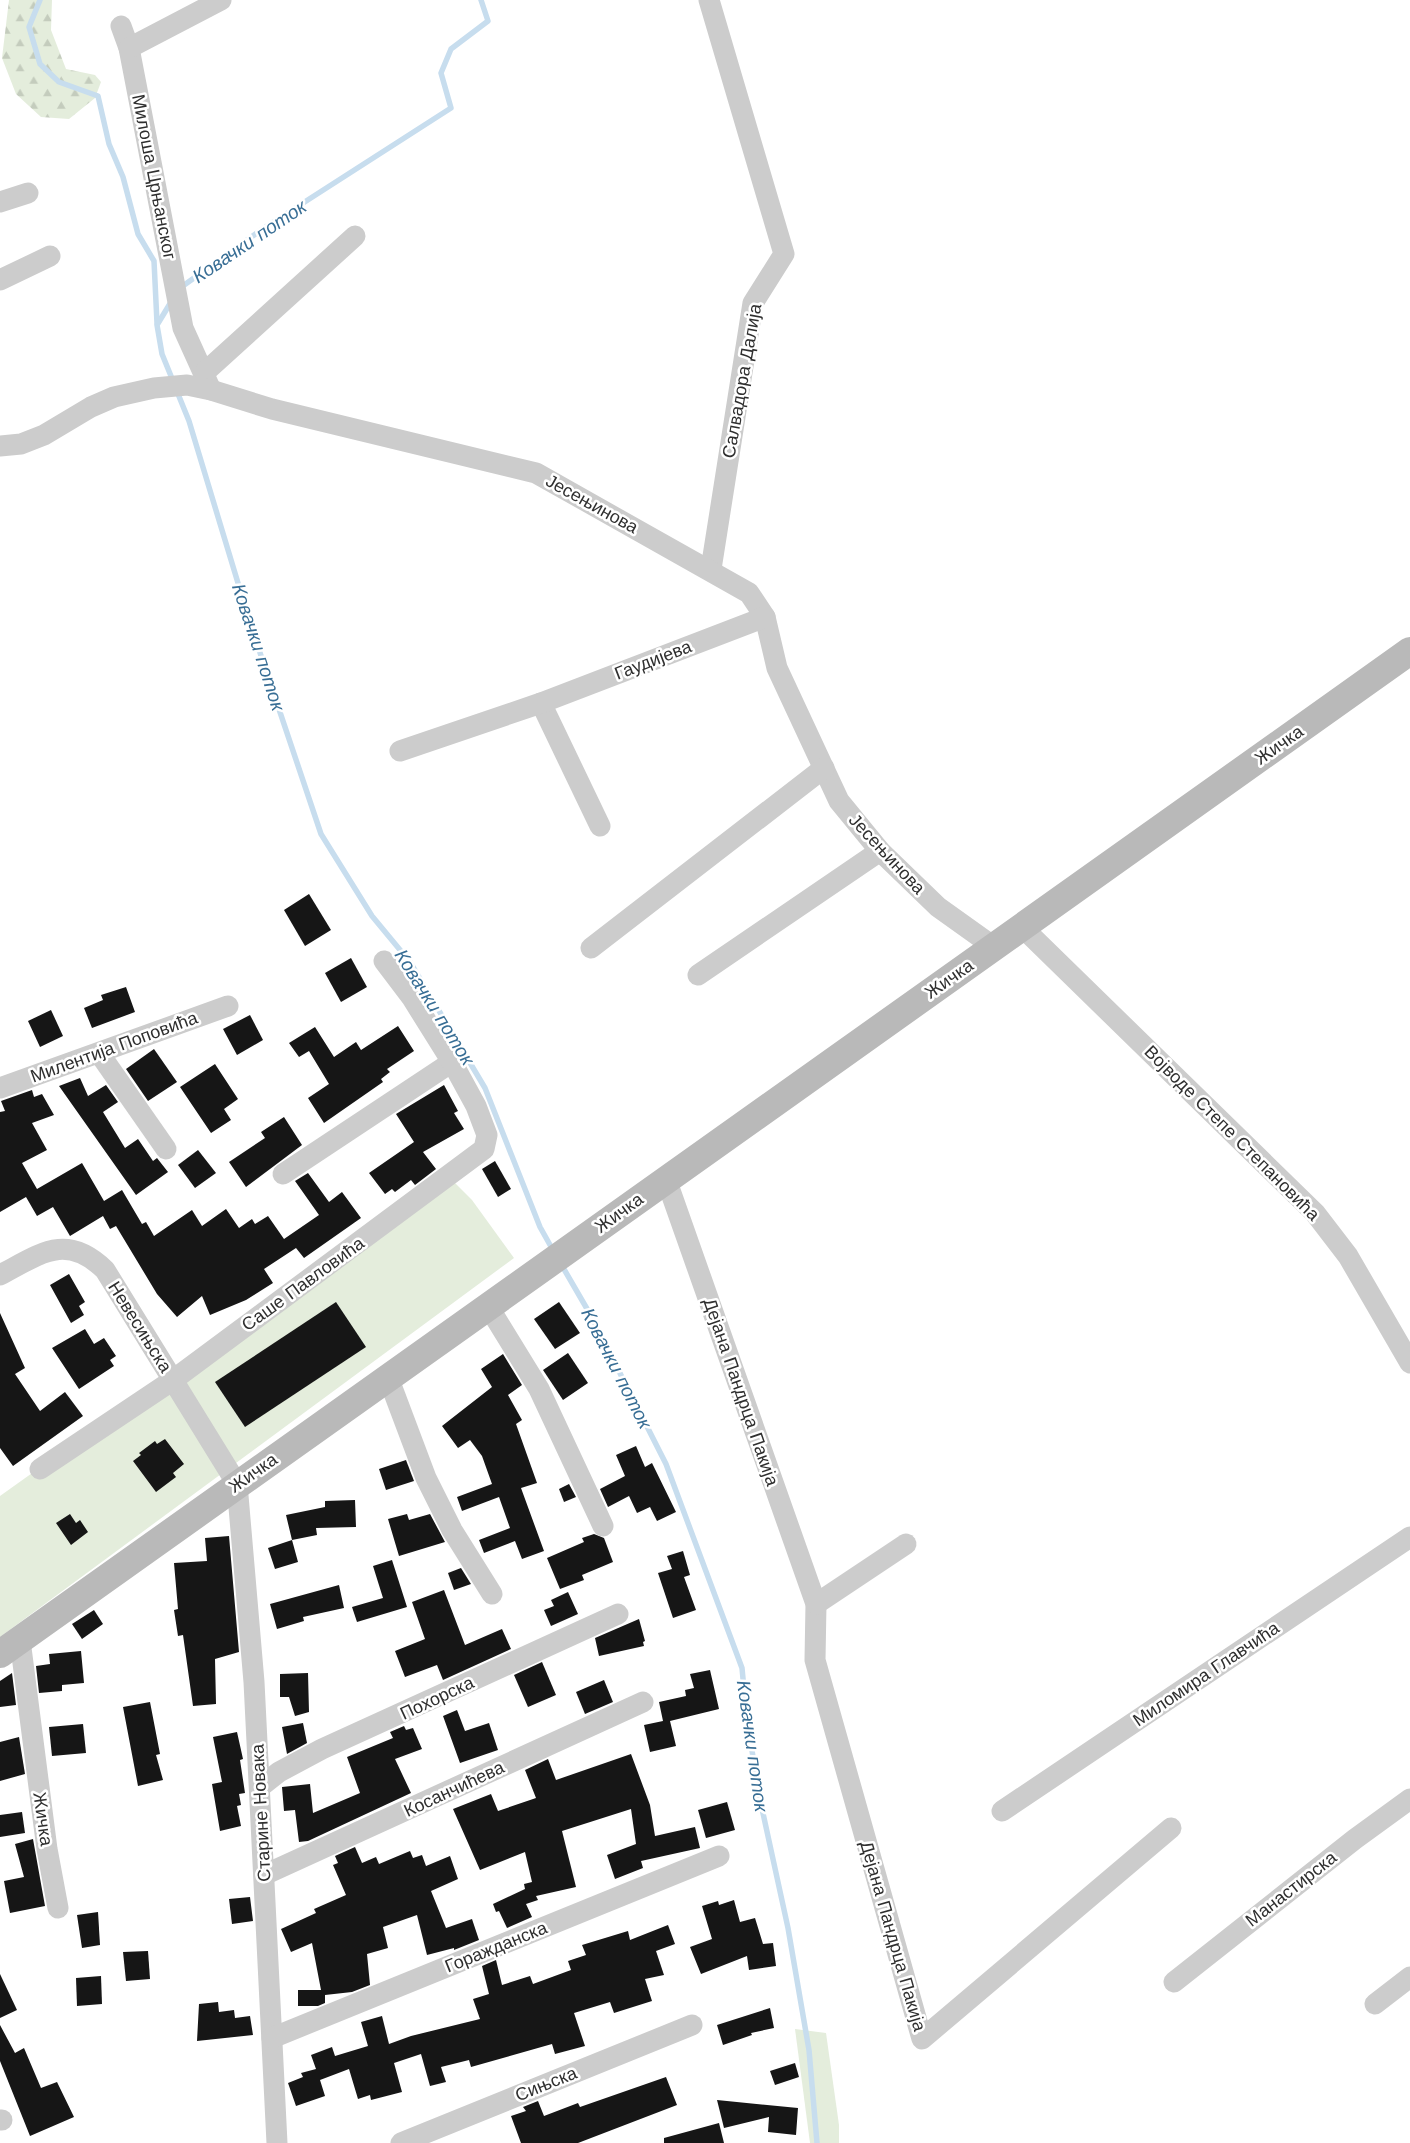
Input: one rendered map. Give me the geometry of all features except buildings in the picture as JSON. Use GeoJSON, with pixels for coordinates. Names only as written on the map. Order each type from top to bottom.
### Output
{"type":"FeatureCollection","features":[{"type":"Feature","properties":{"kind":"main road","name":"Жичка"},"geometry":{"type":"LineString","coordinates":[[10,1647],[1410,651]]}},
{"type":"Feature","properties":{"kind":"street"},"geometry":{"type":"LineString","coordinates":[[129,48],[221,0]]}},
{"type":"Feature","properties":{"kind":"street","name":"Салвадора Далија"},"geometry":{"type":"LineString","coordinates":[[709,0],[784,254],[752,303],[710,569]]}},
{"type":"Feature","properties":{"kind":"street","name":"Милоша Црњанског"},"geometry":{"type":"LineString","coordinates":[[121,26],[129,48],[184,328],[208,381]]}},
{"type":"Feature","properties":{"kind":"street"},"geometry":{"type":"LineString","coordinates":[[0,202],[28,193]]}},
{"type":"Feature","properties":{"kind":"street"},"geometry":{"type":"LineString","coordinates":[[208,381],[355,236]]}},
{"type":"Feature","properties":{"kind":"street"},"geometry":{"type":"LineString","coordinates":[[0,280],[50,256]]}},
{"type":"Feature","properties":{"kind":"street","name":"Јесењинова"},"geometry":{"type":"LineString","coordinates":[[0,446],[21,444],[36,438],[91,407],[114,398],[154,388],[208,381],[272,409],[536,473],[710,569],[749,593],[765,617],[777,668],[839,801],[880,851],[938,907],[994,947]]}},
{"type":"Feature","properties":{"kind":"street","name":"Гаудијева"},"geometry":{"type":"LineString","coordinates":[[400,751],[541,703],[765,617]]}},
{"type":"Feature","properties":{"kind":"street"},"geometry":{"type":"LineString","coordinates":[[541,703],[600,826]]}},
{"type":"Feature","properties":{"kind":"street"},"geometry":{"type":"LineString","coordinates":[[591,948],[824,768]]}},
{"type":"Feature","properties":{"kind":"street"},"geometry":{"type":"LineString","coordinates":[[698,975],[880,851]]}},
{"type":"Feature","properties":{"kind":"street","name":"Војводе Степе Степановића"},"geometry":{"type":"LineString","coordinates":[[1022,928],[1315,1213],[1348,1256],[1410,1363]]}},
{"type":"Feature","properties":{"kind":"street","name":"Саше Павловића"},"geometry":{"type":"LineString","coordinates":[[40,1469],[173,1380],[484,1149],[487,1135],[483,1122],[452,1062],[412,998],[384,961]]}},
{"type":"Feature","properties":{"kind":"street","name":"Милентија Поповића"},"geometry":{"type":"LineString","coordinates":[[0,1088],[228,1006]]}},
{"type":"Feature","properties":{"kind":"street"},"geometry":{"type":"LineString","coordinates":[[99,1052],[166,1149]]}},
{"type":"Feature","properties":{"kind":"street"},"geometry":{"type":"LineString","coordinates":[[283,1174],[452,1062]]}},
{"type":"Feature","properties":{"kind":"street","name":"Дејана Пандрца Пакија"},"geometry":{"type":"LineString","coordinates":[[666,1179],[816,1604],[815,1660],[922,2039],[1171,1828]]}},
{"type":"Feature","properties":{"kind":"street","name":"Невесињска"},"geometry":{"type":"LineString","coordinates":[[0,1275],[46,1251],[59,1248],[74,1249],[88,1256],[105,1270],[237,1484]]}},
{"type":"Feature","properties":{"kind":"street"},"geometry":{"type":"LineString","coordinates":[[488,1306],[540,1388],[603,1526]]}},
{"type":"Feature","properties":{"kind":"street"},"geometry":{"type":"LineString","coordinates":[[388,1377],[426,1478],[452,1530],[492,1594]]}},
{"type":"Feature","properties":{"kind":"street","name":"Старине Новака"},"geometry":{"type":"LineString","coordinates":[[237,1484],[254,1682],[277,2143]]}},
{"type":"Feature","properties":{"kind":"street","name":"Миломира Главчића"},"geometry":{"type":"LineString","coordinates":[[1002,1811],[1410,1537]]}},
{"type":"Feature","properties":{"kind":"street"},"geometry":{"type":"LineString","coordinates":[[816,1604],[906,1544]]}},
{"type":"Feature","properties":{"kind":"street","name":"Похорска"},"geometry":{"type":"LineString","coordinates":[[260,1787],[279,1772],[322,1750],[618,1614]]}},
{"type":"Feature","properties":{"kind":"street","name":"Жичка"},"geometry":{"type":"LineString","coordinates":[[10,1647],[58,1908]]}},
{"type":"Feature","properties":{"kind":"street","name":"Косанчићева"},"geometry":{"type":"LineString","coordinates":[[264,1875],[643,1702]]}},
{"type":"Feature","properties":{"kind":"street","name":"Манастирска"},"geometry":{"type":"LineString","coordinates":[[1174,1982],[1355,1839],[1410,1799]]}},
{"type":"Feature","properties":{"kind":"street","name":"Горажданска"},"geometry":{"type":"LineString","coordinates":[[272,2038],[719,1856]]}},
{"type":"Feature","properties":{"kind":"street"},"geometry":{"type":"LineString","coordinates":[[1375,2004],[1410,1977]]}},
{"type":"Feature","properties":{"kind":"street","name":"Сињска"},"geometry":{"type":"LineString","coordinates":[[400,2143],[692,2025]]}},
{"type":"Feature","properties":{"kind":"green space"},"geometry":{"type":"Polygon","coordinates":[[[9,0],[52,0],[51,30],[66,69],[95,75],[101,82],[95,98],[69,119],[41,117],[16,94],[2,58],[9,0]]]}},
{"type":"Feature","properties":{"kind":"green space"},"geometry":{"type":"Polygon","coordinates":[[[448,1176],[472,1200],[514,1258],[0,1637],[0,1496],[448,1176]]]}},
{"type":"Feature","properties":{"kind":"green space"},"geometry":{"type":"Polygon","coordinates":[[[795,2029],[826,2033],[839,2125],[839,2143],[810,2143],[795,2029]]]}},
{"type":"Feature","properties":{"kind":"waterway"},"geometry":{"type":"LineString","coordinates":[[40,0],[29,27],[40,64],[59,82],[98,96],[109,144],[123,177],[138,234],[154,261],[157,323]]}},
{"type":"Feature","properties":{"kind":"waterway","name":"Ковачки поток"},"geometry":{"type":"LineString","coordinates":[[180,288],[261,230],[451,108],[441,73],[451,49],[488,21],[481,0]]}},
{"type":"Feature","properties":{"kind":"waterway","name":"Ковачки поток"},"geometry":{"type":"LineString","coordinates":[[171,302],[157,325],[162,354],[173,381]]}},
{"type":"Feature","properties":{"kind":"waterway","name":"Ковачки поток"},"geometry":{"type":"LineString","coordinates":[[176,389],[189,421],[251,626],[321,834],[372,916],[410,962],[485,1088],[540,1227],[554,1252]]}},
{"type":"Feature","properties":{"kind":"waterway","name":"Ковачки поток"},"geometry":{"type":"LineString","coordinates":[[561,1264],[590,1314],[666,1464],[742,1668],[747,1721],[761,1804],[788,1928],[809,2050],[817,2143]]}}]}
